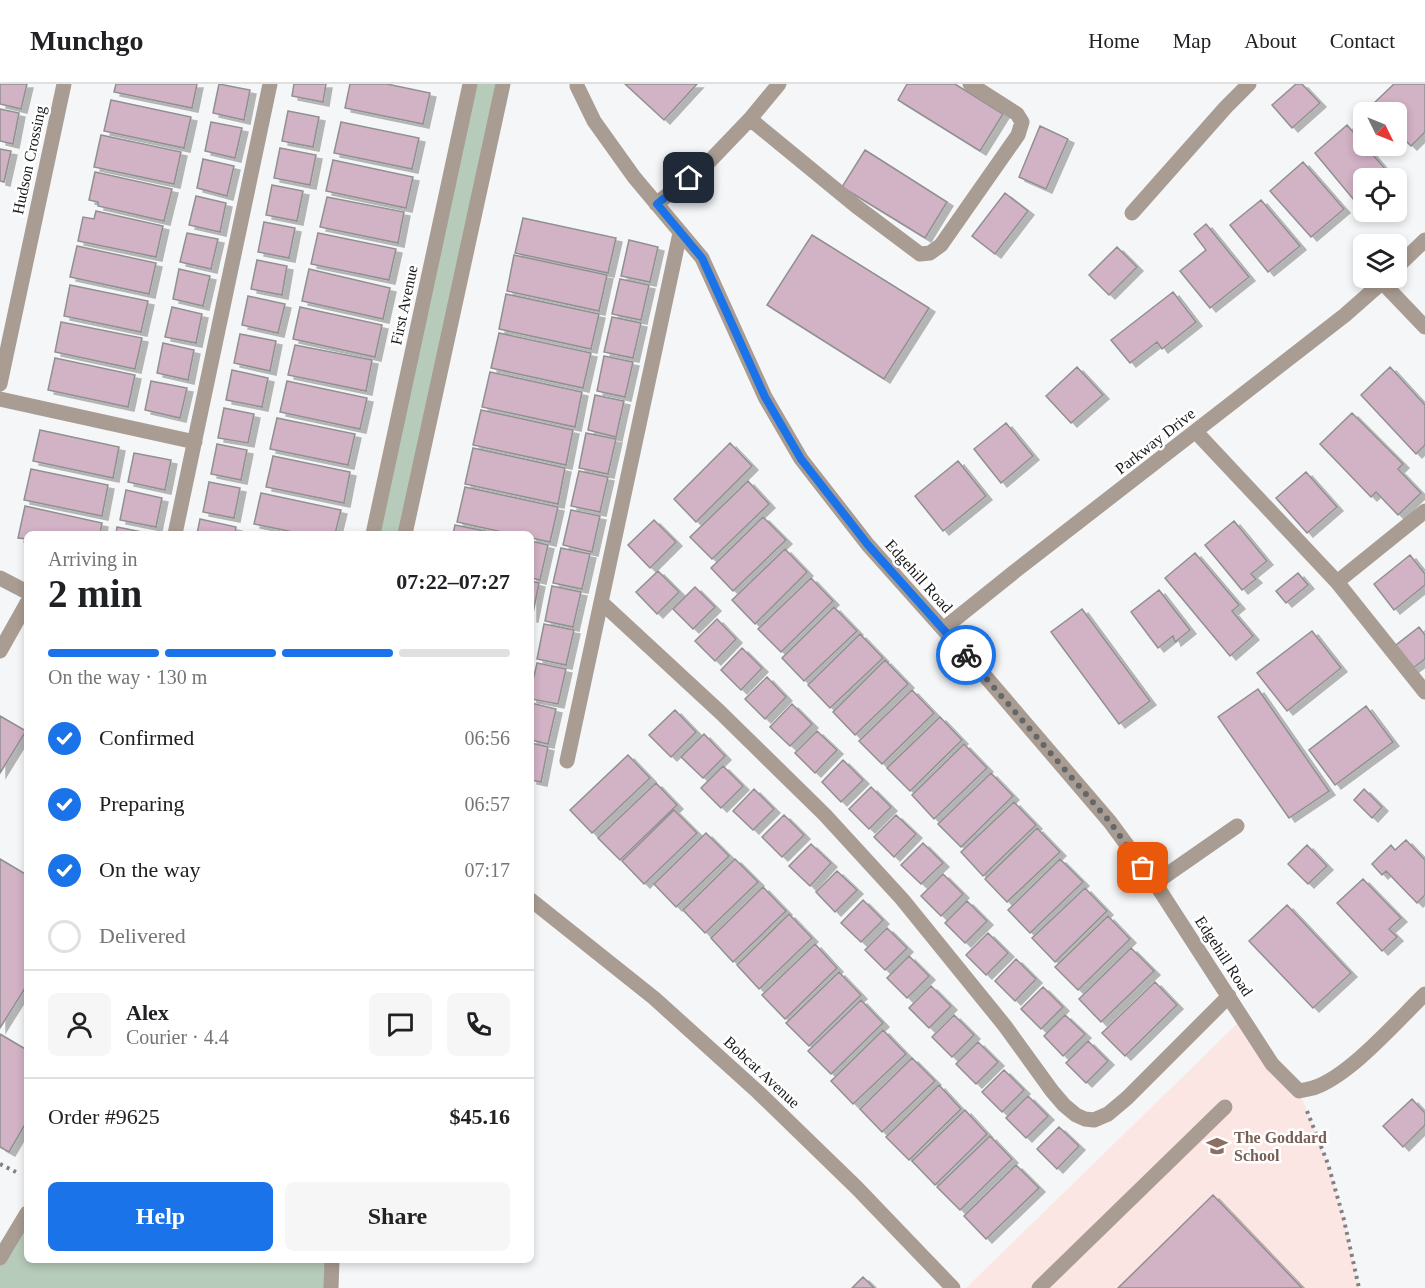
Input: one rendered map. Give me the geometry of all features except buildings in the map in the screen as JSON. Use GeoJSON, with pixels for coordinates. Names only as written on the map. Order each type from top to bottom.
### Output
{"type":"FeatureCollection","features":[{"type":"Feature","properties":{"kind":"street","name":"Hudson Crossing"},"geometry":{"type":"LineString","coordinates":[[0,384],[64,84]]}},
{"type":"Feature","properties":{"kind":"street"},"geometry":{"type":"LineString","coordinates":[[176,531],[270,84]]}},
{"type":"Feature","properties":{"kind":"street","name":"First Avenue"},"geometry":{"type":"LineString","coordinates":[[374,531],[470,84]]}},
{"type":"Feature","properties":{"kind":"street"},"geometry":{"type":"LineString","coordinates":[[406,531],[503,84]]}},
{"type":"Feature","properties":{"kind":"street"},"geometry":{"type":"LineString","coordinates":[[657,204],[705,166],[779,84]]}},
{"type":"Feature","properties":{"kind":"street"},"geometry":{"type":"LineString","coordinates":[[750,118],[856,206],[920,254],[930,253],[941,245],[1018,135],[1022,122],[1017,114],[970,84]]}},
{"type":"Feature","properties":{"kind":"street"},"geometry":{"type":"LineString","coordinates":[[1132,213],[1249,84]]}},
{"type":"Feature","properties":{"kind":"street","name":"Edgehill Road"},"geometry":{"type":"LineString","coordinates":[[577,86],[594,121],[634,177],[702,258],[765,397],[801,459],[868,545],[985,676],[1110,822],[1155,883],[1272,1064],[1299,1091]]}},
{"type":"Feature","properties":{"kind":"street"},"geometry":{"type":"LineString","coordinates":[[567,761],[680,232]]}},
{"type":"Feature","properties":{"kind":"street"},"geometry":{"type":"LineString","coordinates":[[1407,257],[1425,240]]}},
{"type":"Feature","properties":{"kind":"street","name":"Parkway Drive"},"geometry":{"type":"LineString","coordinates":[[943,629],[1345,315],[1375,288]]}},
{"type":"Feature","properties":{"kind":"street"},"geometry":{"type":"LineString","coordinates":[[1391,288],[1425,327]]}},
{"type":"Feature","properties":{"kind":"street"},"geometry":{"type":"LineString","coordinates":[[0,399],[195,442]]}},
{"type":"Feature","properties":{"kind":"street"},"geometry":{"type":"LineString","coordinates":[[1196,432],[1337,582],[1425,692]]}},
{"type":"Feature","properties":{"kind":"street"},"geometry":{"type":"LineString","coordinates":[[1337,582],[1425,511]]}},
{"type":"Feature","properties":{"kind":"street"},"geometry":{"type":"LineString","coordinates":[[0,578],[24,590]]}},
{"type":"Feature","properties":{"kind":"street"},"geometry":{"type":"LineString","coordinates":[[601,602],[721,712],[832,824],[902,899],[1005,1026],[1064,1106],[1076,1115],[1094,1120],[1108,1114],[1229,996]]}},
{"type":"Feature","properties":{"kind":"street"},"geometry":{"type":"LineString","coordinates":[[0,651],[24,608]]}},
{"type":"Feature","properties":{"kind":"street"},"geometry":{"type":"LineString","coordinates":[[1155,883],[1237,826]]}},
{"type":"Feature","properties":{"kind":"street","name":"Bobcat Avenue"},"geometry":{"type":"LineString","coordinates":[[534,902],[654,998],[758,1092],[857,1188],[953,1288]]}},
{"type":"Feature","properties":{"kind":"street"},"geometry":{"type":"LineString","coordinates":[[1299,1091],[1315,1087],[1344,1070],[1362,1056],[1425,994]]}},
{"type":"Feature","properties":{"kind":"street"},"geometry":{"type":"LineString","coordinates":[[1039,1288],[1225,1107]]}},
{"type":"Feature","properties":{"kind":"street"},"geometry":{"type":"LineString","coordinates":[[0,1258],[24,1218]]}},
{"type":"Feature","properties":{"kind":"street"},"geometry":{"type":"LineString","coordinates":[[331,1288],[332,1263]]}},
{"type":"Feature","properties":{"kind":"path"},"geometry":{"type":"LineString","coordinates":[[1299,1091],[1328,1164],[1344,1220],[1359,1288]]}},
{"type":"Feature","properties":{"kind":"path"},"geometry":{"type":"LineString","coordinates":[[0,1164],[16,1172]]}},
{"type":"Feature","properties":{"kind":"shaded area","name":"The Goddard School"},"geometry":{"type":"Polygon","coordinates":[[[1242,1019],[1299,1091],[1328,1164],[1344,1220],[1359,1288],[966,1288],[1242,1019]]]}},
{"type":"Feature","properties":{"kind":"green space"},"geometry":{"type":"Polygon","coordinates":[[[470,84],[503,84],[406,531],[374,531],[470,84]]]}},
{"type":"Feature","properties":{"kind":"green space"},"geometry":{"type":"Polygon","coordinates":[[[24,1218],[24,1263],[332,1263],[331,1288],[0,1288],[0,1258],[24,1218]]]}},
{"type":"Feature","properties":{"kind":"way so far"},"geometry":{"type":"LineString","coordinates":[[966,655],[1110,822],[1143,868]]}},
{"type":"Feature","properties":{"kind":"place","name":"The Goddard School"},"geometry":{"type":"Point","coordinates":[1217,1146]}},
{"type":"Feature","properties":{"kind":"route"},"geometry":{"type":"LineString","coordinates":[[689,178],[657,204],[702,258],[765,397],[801,459],[868,545],[966,655]]}}]}
